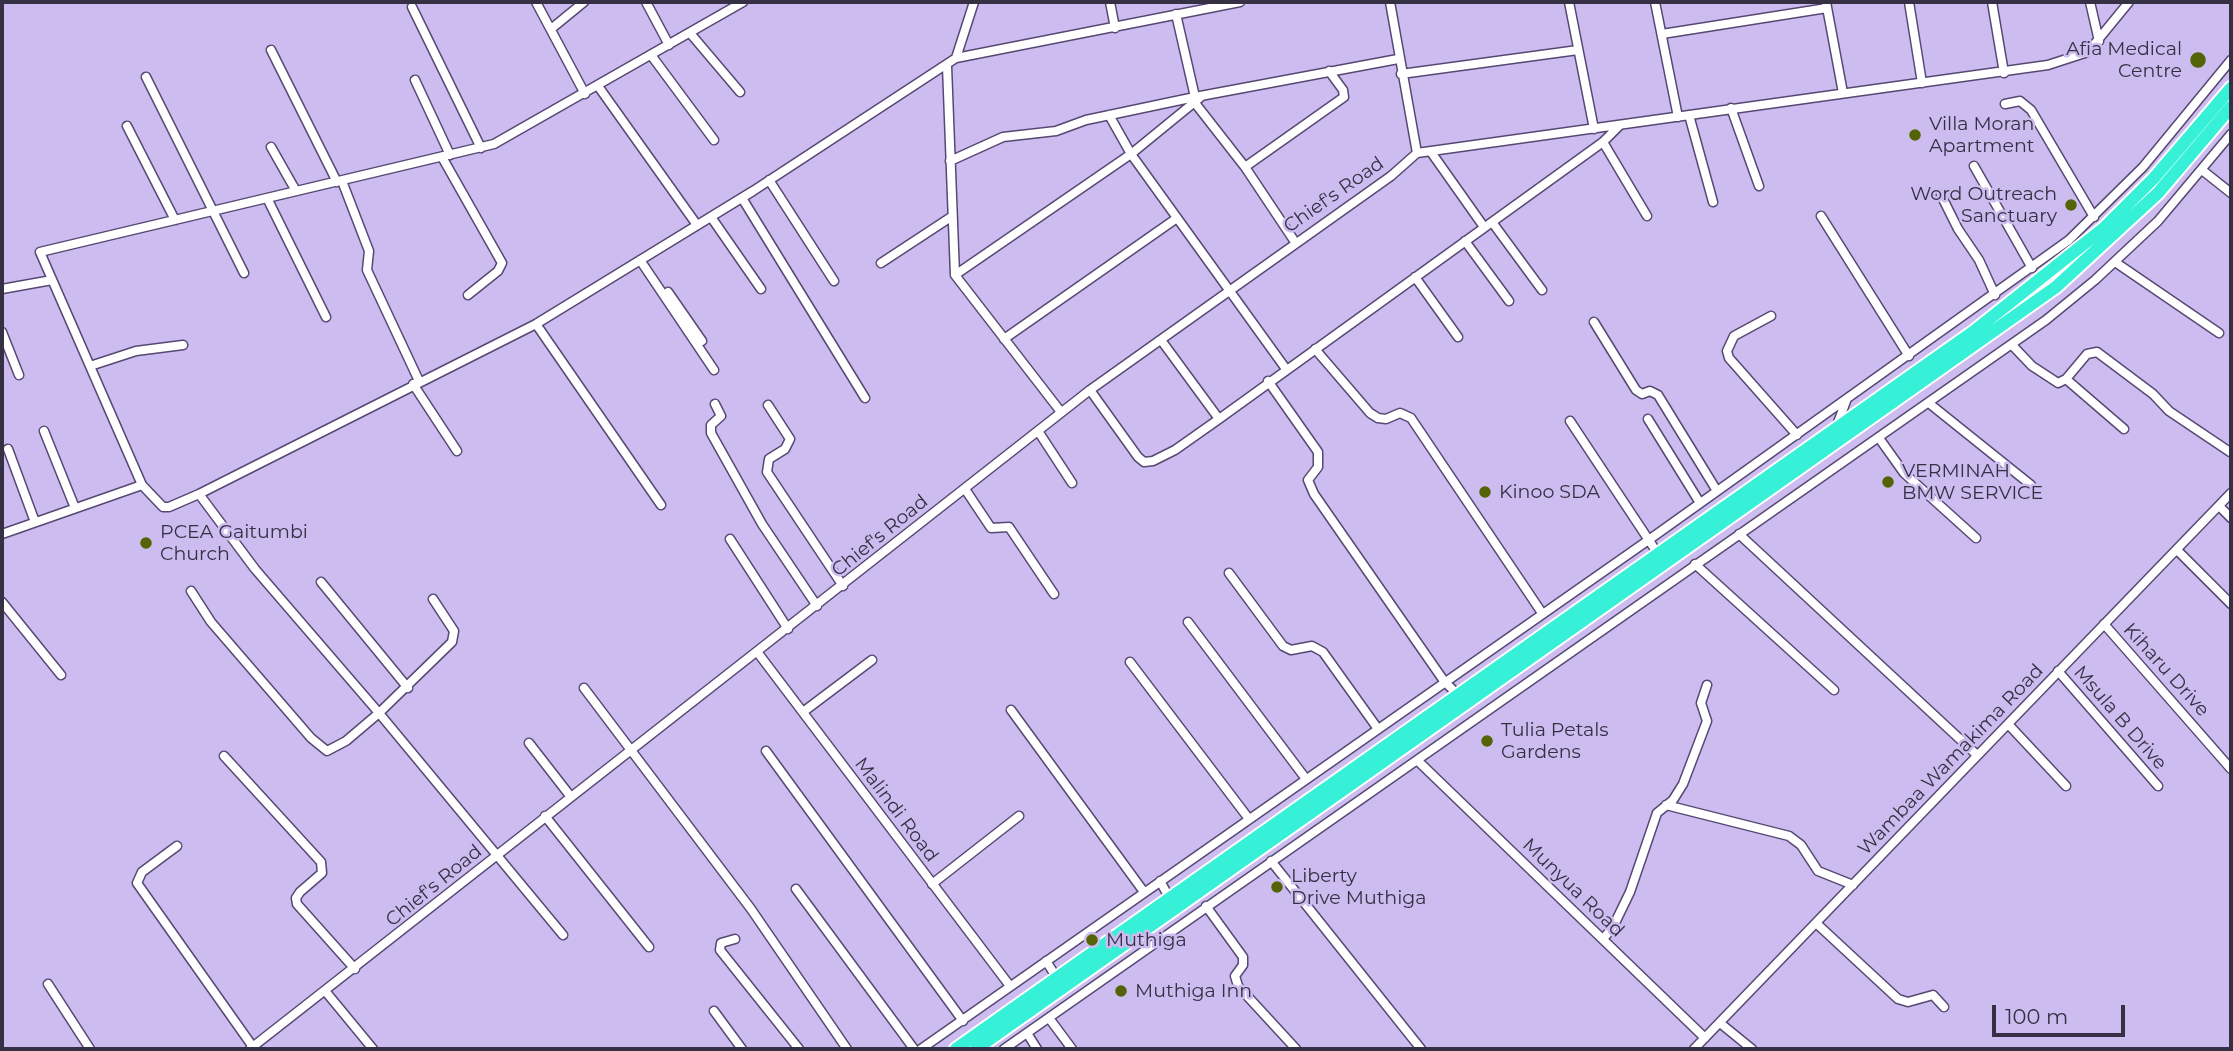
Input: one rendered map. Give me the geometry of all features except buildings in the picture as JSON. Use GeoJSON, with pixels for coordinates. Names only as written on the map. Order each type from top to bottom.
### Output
{"type":"FeatureCollection","features":[{"type":"Feature","properties":{"kind":"highway"},"geometry":{"type":"LineString","coordinates":[[976,1049],[1170,899],[1973,332],[2104,228],[2154,178],[2231,88]]}},
{"type":"Feature","properties":{"kind":"highway"},"geometry":{"type":"LineString","coordinates":[[956,1049],[1061,982],[1323,805],[2056,287],[2114,238],[2158,193],[2231,107]]}},
{"type":"Feature","properties":{"kind":"street"},"geometry":{"type":"LineString","coordinates":[[536,2],[585,94]]}},
{"type":"Feature","properties":{"kind":"street"},"geometry":{"type":"LineString","coordinates":[[551,29],[584,2]]}},
{"type":"Feature","properties":{"kind":"street"},"geometry":{"type":"LineString","coordinates":[[646,2],[669,45]]}},
{"type":"Feature","properties":{"kind":"street"},"geometry":{"type":"LineString","coordinates":[[743,2],[517,133],[481,148],[40,252],[142,485],[163,507],[199,494],[536,324],[742,198],[947,66],[956,58],[974,2]]}},
{"type":"Feature","properties":{"kind":"street"},"geometry":{"type":"LineString","coordinates":[[1110,2],[1115,28]]}},
{"type":"Feature","properties":{"kind":"street"},"geometry":{"type":"LineString","coordinates":[[956,58],[1240,2]]}},
{"type":"Feature","properties":{"kind":"street"},"geometry":{"type":"LineString","coordinates":[[1391,2],[1398,59],[1417,153],[1731,108],[2004,74],[2072,60],[2099,41],[2129,2]]}},
{"type":"Feature","properties":{"kind":"street"},"geometry":{"type":"LineString","coordinates":[[1569,2],[1594,129]]}},
{"type":"Feature","properties":{"kind":"street"},"geometry":{"type":"LineString","coordinates":[[1656,2],[1678,117]]}},
{"type":"Feature","properties":{"kind":"street"},"geometry":{"type":"LineString","coordinates":[[1909,2],[1922,83]]}},
{"type":"Feature","properties":{"kind":"street"},"geometry":{"type":"LineString","coordinates":[[1992,2],[2004,74]]}},
{"type":"Feature","properties":{"kind":"street"},"geometry":{"type":"LineString","coordinates":[[2090,2],[2099,41]]}},
{"type":"Feature","properties":{"kind":"street"},"geometry":{"type":"LineString","coordinates":[[1662,34],[1826,5],[1843,93]]}},
{"type":"Feature","properties":{"kind":"street"},"geometry":{"type":"LineString","coordinates":[[412,7],[481,148]]}},
{"type":"Feature","properties":{"kind":"street"},"geometry":{"type":"LineString","coordinates":[[1176,14],[1197,99],[1295,242]]}},
{"type":"Feature","properties":{"kind":"street"},"geometry":{"type":"LineString","coordinates":[[690,33],[740,93]]}},
{"type":"Feature","properties":{"kind":"street"},"geometry":{"type":"LineString","coordinates":[[271,50],[340,181],[369,251],[367,270],[416,383],[457,452]]}},
{"type":"Feature","properties":{"kind":"street"},"geometry":{"type":"LineString","coordinates":[[1401,74],[1578,50]]}},
{"type":"Feature","properties":{"kind":"street"},"geometry":{"type":"LineString","coordinates":[[651,55],[715,140]]}},
{"type":"Feature","properties":{"kind":"street"},"geometry":{"type":"LineString","coordinates":[[950,161],[1003,137],[1056,131],[1109,115],[1398,59]]}},
{"type":"Feature","properties":{"kind":"street"},"geometry":{"type":"LineString","coordinates":[[921,1049],[2032,268],[2094,217],[2143,167],[2231,60]]}},
{"type":"Feature","properties":{"kind":"street"},"geometry":{"type":"LineString","coordinates":[[947,66],[951,218],[956,275],[1061,412]]}},
{"type":"Feature","properties":{"kind":"street"},"geometry":{"type":"LineString","coordinates":[[1245,167],[1344,97],[1343,90],[1329,71]]}},
{"type":"Feature","properties":{"kind":"street"},"geometry":{"type":"LineString","coordinates":[[146,77],[216,210],[244,274]]}},
{"type":"Feature","properties":{"kind":"street"},"geometry":{"type":"LineString","coordinates":[[415,80],[446,156],[502,263],[498,271],[468,295]]}},
{"type":"Feature","properties":{"kind":"street"},"geometry":{"type":"LineString","coordinates":[[598,86],[697,225]]}},
{"type":"Feature","properties":{"kind":"street"},"geometry":{"type":"LineString","coordinates":[[956,275],[1131,154],[1197,99]]}},
{"type":"Feature","properties":{"kind":"street"},"geometry":{"type":"LineString","coordinates":[[2005,104],[2020,101],[2031,110],[2094,217]]}},
{"type":"Feature","properties":{"kind":"street"},"geometry":{"type":"LineString","coordinates":[[1731,108],[1759,187]]}},
{"type":"Feature","properties":{"kind":"street"},"geometry":{"type":"LineString","coordinates":[[1109,115],[1131,154],[1286,369]]}},
{"type":"Feature","properties":{"kind":"street"},"geometry":{"type":"LineString","coordinates":[[1689,115],[1713,202]]}},
{"type":"Feature","properties":{"kind":"street"},"geometry":{"type":"LineString","coordinates":[[1090,390],[1144,462],[1175,450],[1603,142],[1620,125]]}},
{"type":"Feature","properties":{"kind":"street"},"geometry":{"type":"LineString","coordinates":[[127,126],[175,220]]}},
{"type":"Feature","properties":{"kind":"street"},"geometry":{"type":"LineString","coordinates":[[1004,1049],[2012,345],[2115,262],[2158,221],[2231,134]]}},
{"type":"Feature","properties":{"kind":"street"},"geometry":{"type":"LineString","coordinates":[[1603,142],[1647,216]]}},
{"type":"Feature","properties":{"kind":"street"},"geometry":{"type":"LineString","coordinates":[[271,147],[296,191]]}},
{"type":"Feature","properties":{"kind":"street"},"geometry":{"type":"LineString","coordinates":[[1431,152],[1542,290]]}},
{"type":"Feature","properties":{"kind":"street","name":"Chief's Road"},"geometry":{"type":"LineString","coordinates":[[251,1048],[758,653],[1061,412],[1228,289],[1391,176],[1417,153]]}},
{"type":"Feature","properties":{"kind":"street"},"geometry":{"type":"LineString","coordinates":[[1974,166],[2032,268]]}},
{"type":"Feature","properties":{"kind":"street"},"geometry":{"type":"LineString","coordinates":[[2202,170],[2231,193]]}},
{"type":"Feature","properties":{"kind":"street"},"geometry":{"type":"LineString","coordinates":[[769,180],[834,281]]}},
{"type":"Feature","properties":{"kind":"street"},"geometry":{"type":"LineString","coordinates":[[1941,195],[1958,229],[1979,260],[1995,295]]}},
{"type":"Feature","properties":{"kind":"street"},"geometry":{"type":"LineString","coordinates":[[267,198],[326,317]]}},
{"type":"Feature","properties":{"kind":"street"},"geometry":{"type":"LineString","coordinates":[[742,198],[865,398]]}},
{"type":"Feature","properties":{"kind":"street"},"geometry":{"type":"LineString","coordinates":[[1821,216],[1909,356]]}},
{"type":"Feature","properties":{"kind":"street"},"geometry":{"type":"LineString","coordinates":[[711,217],[761,289]]}},
{"type":"Feature","properties":{"kind":"street"},"geometry":{"type":"LineString","coordinates":[[881,263],[951,218]]}},
{"type":"Feature","properties":{"kind":"street"},"geometry":{"type":"LineString","coordinates":[[1004,339],[1177,218]]}},
{"type":"Feature","properties":{"kind":"street"},"geometry":{"type":"LineString","coordinates":[[1465,241],[1509,301]]}},
{"type":"Feature","properties":{"kind":"street"},"geometry":{"type":"LineString","coordinates":[[643,259],[702,341]]}},
{"type":"Feature","properties":{"kind":"street"},"geometry":{"type":"LineString","coordinates":[[643,259],[714,370]]}},
{"type":"Feature","properties":{"kind":"street"},"geometry":{"type":"LineString","coordinates":[[2115,262],[2219,333]]}},
{"type":"Feature","properties":{"kind":"street"},"geometry":{"type":"LineString","coordinates":[[1415,277],[1458,337]]}},
{"type":"Feature","properties":{"kind":"street"},"geometry":{"type":"LineString","coordinates":[[2,289],[52,280]]}},
{"type":"Feature","properties":{"kind":"street"},"geometry":{"type":"LineString","coordinates":[[1771,316],[1734,336],[1727,351],[1729,358],[1797,435]]}},
{"type":"Feature","properties":{"kind":"street"},"geometry":{"type":"LineString","coordinates":[[1594,322],[1636,390],[1642,394],[1650,391],[1658,395],[1717,491]]}},
{"type":"Feature","properties":{"kind":"street"},"geometry":{"type":"LineString","coordinates":[[536,324],[661,505]]}},
{"type":"Feature","properties":{"kind":"street"},"geometry":{"type":"LineString","coordinates":[[2,332],[19,374]]}},
{"type":"Feature","properties":{"kind":"street"},"geometry":{"type":"LineString","coordinates":[[1161,340],[1219,419]]}},
{"type":"Feature","properties":{"kind":"street"},"geometry":{"type":"LineString","coordinates":[[90,366],[136,351],[183,345]]}},
{"type":"Feature","properties":{"kind":"street"},"geometry":{"type":"LineString","coordinates":[[2012,345],[2052,381],[2066,379],[2087,354],[2097,352],[2143,386],[2169,411],[2231,452]]}},
{"type":"Feature","properties":{"kind":"street"},"geometry":{"type":"LineString","coordinates":[[1315,349],[1370,413],[1386,419],[1400,413],[1411,418],[1542,613]]}},
{"type":"Feature","properties":{"kind":"street"},"geometry":{"type":"LineString","coordinates":[[2066,379],[2124,429]]}},
{"type":"Feature","properties":{"kind":"street"},"geometry":{"type":"LineString","coordinates":[[1268,381],[1318,452],[1318,467],[1308,480],[1314,494],[1444,681],[1458,695]]}},
{"type":"Feature","properties":{"kind":"street"},"geometry":{"type":"LineString","coordinates":[[1836,428],[1846,401]]}},
{"type":"Feature","properties":{"kind":"street"},"geometry":{"type":"LineString","coordinates":[[715,404],[721,416],[711,425],[711,433],[762,524],[817,606]]}},
{"type":"Feature","properties":{"kind":"street"},"geometry":{"type":"LineString","coordinates":[[1930,404],[2031,485]]}},
{"type":"Feature","properties":{"kind":"street"},"geometry":{"type":"LineString","coordinates":[[768,405],[790,439],[785,449],[769,459],[767,472],[843,586]]}},
{"type":"Feature","properties":{"kind":"street"},"geometry":{"type":"LineString","coordinates":[[1648,419],[1700,503]]}},
{"type":"Feature","properties":{"kind":"street"},"geometry":{"type":"LineString","coordinates":[[1570,421],[1658,554]]}},
{"type":"Feature","properties":{"kind":"street"},"geometry":{"type":"LineString","coordinates":[[44,431],[75,508]]}},
{"type":"Feature","properties":{"kind":"street"},"geometry":{"type":"LineString","coordinates":[[1038,431],[1072,483]]}},
{"type":"Feature","properties":{"kind":"street"},"geometry":{"type":"LineString","coordinates":[[1879,438],[1904,473],[1976,538]]}},
{"type":"Feature","properties":{"kind":"street"},"geometry":{"type":"LineString","coordinates":[[8,449],[35,522]]}},
{"type":"Feature","properties":{"kind":"street"},"geometry":{"type":"LineString","coordinates":[[2,534],[142,485]]}},
{"type":"Feature","properties":{"kind":"street"},"geometry":{"type":"LineString","coordinates":[[965,489],[991,528],[1009,527],[1054,594]]}},
{"type":"Feature","properties":{"kind":"street","name":"Wambaa Wamakima Road"},"geometry":{"type":"LineString","coordinates":[[1694,1049],[2231,493]]}},
{"type":"Feature","properties":{"kind":"street"},"geometry":{"type":"LineString","coordinates":[[199,494],[278,597],[379,713],[563,935]]}},
{"type":"Feature","properties":{"kind":"street"},"geometry":{"type":"LineString","coordinates":[[2219,506],[2231,518]]}},
{"type":"Feature","properties":{"kind":"street"},"geometry":{"type":"LineString","coordinates":[[1739,534],[1978,755]]}},
{"type":"Feature","properties":{"kind":"street"},"geometry":{"type":"LineString","coordinates":[[730,538],[788,629]]}},
{"type":"Feature","properties":{"kind":"street"},"geometry":{"type":"LineString","coordinates":[[2177,550],[2231,604]]}},
{"type":"Feature","properties":{"kind":"street"},"geometry":{"type":"LineString","coordinates":[[1695,564],[1834,690]]}},
{"type":"Feature","properties":{"kind":"street"},"geometry":{"type":"LineString","coordinates":[[1229,573],[1283,646],[1291,650],[1312,646],[1323,652],[1378,729]]}},
{"type":"Feature","properties":{"kind":"street"},"geometry":{"type":"LineString","coordinates":[[321,582],[408,688]]}},
{"type":"Feature","properties":{"kind":"street"},"geometry":{"type":"LineString","coordinates":[[191,591],[211,622],[323,750],[332,750],[339,746],[408,688],[454,636],[451,625],[433,599]]}},
{"type":"Feature","properties":{"kind":"street"},"geometry":{"type":"LineString","coordinates":[[2,602],[61,675]]}},
{"type":"Feature","properties":{"kind":"street"},"geometry":{"type":"LineString","coordinates":[[1188,622],[1306,779]]}},
{"type":"Feature","properties":{"kind":"street","name":"Kiharu Drive"},"geometry":{"type":"LineString","coordinates":[[2104,624],[2231,769]]}},
{"type":"Feature","properties":{"kind":"street","name":"Malindi Road"},"geometry":{"type":"LineString","coordinates":[[758,653],[1010,986]]}},
{"type":"Feature","properties":{"kind":"street"},"geometry":{"type":"LineString","coordinates":[[803,712],[872,660]]}},
{"type":"Feature","properties":{"kind":"street"},"geometry":{"type":"LineString","coordinates":[[1130,662],[1249,819]]}},
{"type":"Feature","properties":{"kind":"street","name":"Msula B Drive"},"geometry":{"type":"LineString","coordinates":[[2058,671],[2158,786]]}},
{"type":"Feature","properties":{"kind":"street"},"geometry":{"type":"LineString","coordinates":[[1603,939],[1613,927],[1630,892],[1657,813],[1678,794],[1705,730],[1708,716],[1702,696],[1707,685]]}},
{"type":"Feature","properties":{"kind":"street"},"geometry":{"type":"LineString","coordinates":[[584,688],[751,909],[848,1049]]}},
{"type":"Feature","properties":{"kind":"street"},"geometry":{"type":"LineString","coordinates":[[1479,695],[1489,709]]}},
{"type":"Feature","properties":{"kind":"street"},"geometry":{"type":"LineString","coordinates":[[1011,710],[1144,892]]}},
{"type":"Feature","properties":{"kind":"street"},"geometry":{"type":"LineString","coordinates":[[2008,724],[2066,786]]}},
{"type":"Feature","properties":{"kind":"street"},"geometry":{"type":"LineString","coordinates":[[1437,725],[1447,739]]}},
{"type":"Feature","properties":{"kind":"street"},"geometry":{"type":"LineString","coordinates":[[529,743],[571,797]]}},
{"type":"Feature","properties":{"kind":"street"},"geometry":{"type":"LineString","coordinates":[[766,751],[963,1021]]}},
{"type":"Feature","properties":{"kind":"street"},"geometry":{"type":"LineString","coordinates":[[224,756],[321,862],[322,873],[300,892],[296,898],[297,904],[355,969]]}},
{"type":"Feature","properties":{"kind":"street","name":"Munyua Road"},"geometry":{"type":"LineString","coordinates":[[1419,761],[1705,1038]]}},
{"type":"Feature","properties":{"kind":"street"},"geometry":{"type":"LineString","coordinates":[[1323,805],[1332,820]]}},
{"type":"Feature","properties":{"kind":"street"},"geometry":{"type":"LineString","coordinates":[[1667,806],[1789,836],[1801,845],[1818,871],[1853,885]]}},
{"type":"Feature","properties":{"kind":"street"},"geometry":{"type":"LineString","coordinates":[[932,884],[1019,816]]}},
{"type":"Feature","properties":{"kind":"street"},"geometry":{"type":"LineString","coordinates":[[545,817],[649,947]]}},
{"type":"Feature","properties":{"kind":"street"},"geometry":{"type":"LineString","coordinates":[[177,846],[142,872],[137,883],[251,1048]]}},
{"type":"Feature","properties":{"kind":"street"},"geometry":{"type":"LineString","coordinates":[[1271,861],[1421,1049]]}},
{"type":"Feature","properties":{"kind":"street"},"geometry":{"type":"LineString","coordinates":[[1160,881],[1170,899]]}},
{"type":"Feature","properties":{"kind":"street"},"geometry":{"type":"LineString","coordinates":[[796,889],[914,1049]]}},
{"type":"Feature","properties":{"kind":"street"},"geometry":{"type":"LineString","coordinates":[[1206,906],[1243,957],[1243,965],[1235,976],[1238,986],[1296,1049]]}},
{"type":"Feature","properties":{"kind":"street"},"geometry":{"type":"LineString","coordinates":[[1816,923],[1898,999],[1908,1002],[1933,995],[1944,1007]]}},
{"type":"Feature","properties":{"kind":"street"},"geometry":{"type":"LineString","coordinates":[[735,939],[722,943],[720,950],[799,1049]]}},
{"type":"Feature","properties":{"kind":"street"},"geometry":{"type":"LineString","coordinates":[[1046,961],[1075,999]]}},
{"type":"Feature","properties":{"kind":"street"},"geometry":{"type":"LineString","coordinates":[[48,984],[90,1049]]}},
{"type":"Feature","properties":{"kind":"street"},"geometry":{"type":"LineString","coordinates":[[326,992],[373,1049]]}},
{"type":"Feature","properties":{"kind":"street"},"geometry":{"type":"LineString","coordinates":[[714,1011],[742,1049]]}},
{"type":"Feature","properties":{"kind":"street"},"geometry":{"type":"LineString","coordinates":[[1049,1018],[1072,1049]]}},
{"type":"Feature","properties":{"kind":"street"},"geometry":{"type":"LineString","coordinates":[[1720,1023],[1752,1049]]}},
{"type":"Feature","properties":{"kind":"street"},"geometry":{"type":"LineString","coordinates":[[1027,1033],[1037,1049]]}},
{"type":"Feature","properties":{"kind":"place","name":"Afia Medical Centre"},"geometry":{"type":"Point","coordinates":[2198,60]}},
{"type":"Feature","properties":{"kind":"place","name":"Villa Moran Apartment"},"geometry":{"type":"Point","coordinates":[1915,135]}},
{"type":"Feature","properties":{"kind":"place","name":"Word Outreach Sanctuary"},"geometry":{"type":"Point","coordinates":[2071,205]}},
{"type":"Feature","properties":{"kind":"place","name":"VERMINAH BMW SERVICE"},"geometry":{"type":"Point","coordinates":[1888,482]}},
{"type":"Feature","properties":{"kind":"place","name":"Kinoo SDA"},"geometry":{"type":"Point","coordinates":[1485,492]}},
{"type":"Feature","properties":{"kind":"place","name":"PCEA Gaitumbi Church"},"geometry":{"type":"Point","coordinates":[146,543]}},
{"type":"Feature","properties":{"kind":"place","name":"Tulia Petals Gardens"},"geometry":{"type":"Point","coordinates":[1487,741]}},
{"type":"Feature","properties":{"kind":"place","name":"Liberty Drive Muthiga"},"geometry":{"type":"Point","coordinates":[1277,887]}},
{"type":"Feature","properties":{"kind":"place","name":"Muthiga"},"geometry":{"type":"Point","coordinates":[1092,940]}},
{"type":"Feature","properties":{"kind":"place","name":"Muthiga Inn"},"geometry":{"type":"Point","coordinates":[1121,991]}}]}
